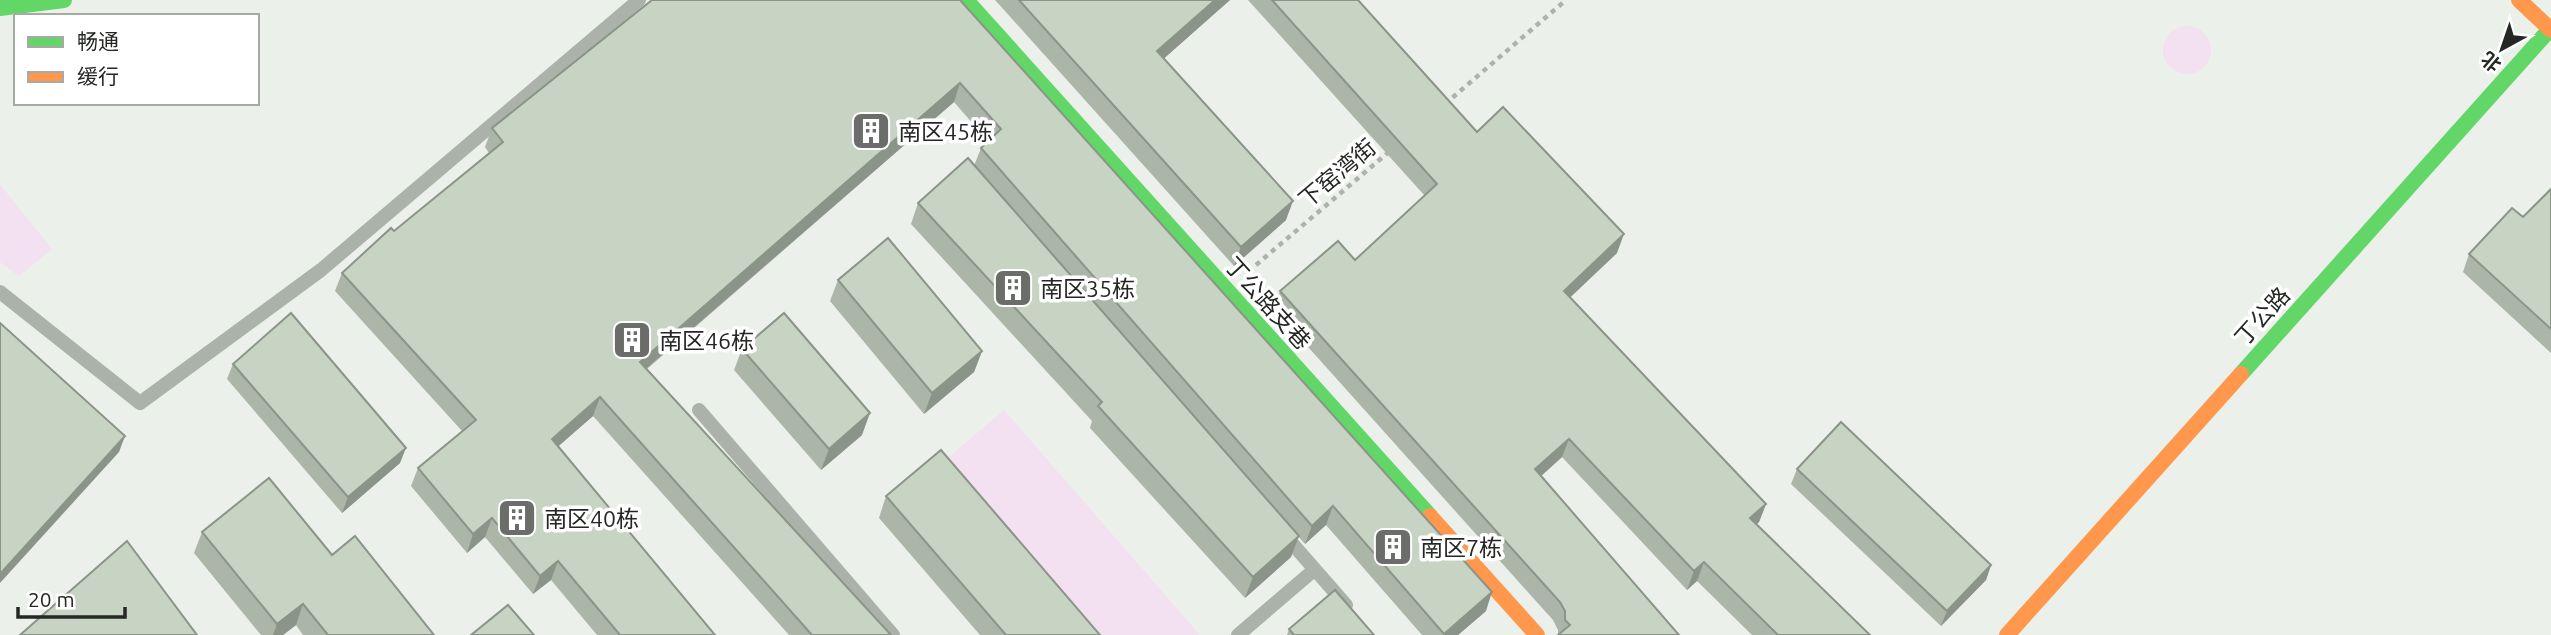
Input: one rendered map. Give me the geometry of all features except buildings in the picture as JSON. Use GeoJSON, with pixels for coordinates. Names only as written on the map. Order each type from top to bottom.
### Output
{"type":"FeatureCollection","features":[{"type":"Feature","properties":{"kind":"street"},"geometry":{"type":"LineString","coordinates":[[0,8],[64,0]]}},
{"type":"Feature","properties":{"kind":"street","name":"丁公路支巷"},"geometry":{"type":"LineString","coordinates":[[965,0],[1537,635]]}},
{"type":"Feature","properties":{"kind":"street"},"geometry":{"type":"LineString","coordinates":[[2519,0],[2551,29]]}},
{"type":"Feature","properties":{"kind":"street","name":"丁公路"},"geometry":{"type":"LineString","coordinates":[[2007,635],[2551,29]]}},
{"type":"Feature","properties":{"kind":"lane"},"geometry":{"type":"LineString","coordinates":[[0,292],[140,403],[321,270],[639,0]]}},
{"type":"Feature","properties":{"kind":"lane"},"geometry":{"type":"LineString","coordinates":[[699,410],[892,635]]}},
{"type":"Feature","properties":{"kind":"lane"},"geometry":{"type":"LineString","coordinates":[[1269,517],[1356,616]]}},
{"type":"Feature","properties":{"kind":"lane"},"geometry":{"type":"LineString","coordinates":[[1238,635],[1314,569]]}},
{"type":"Feature","properties":{"kind":"path"},"geometry":{"type":"LineString","coordinates":[[1439,109],[1566,0]]}},
{"type":"Feature","properties":{"kind":"path","name":"下窑湾街"},"geometry":{"type":"LineString","coordinates":[[1226,290],[1396,145]]}},
{"type":"Feature","properties":{"kind":"shaded area"},"geometry":{"type":"Polygon","coordinates":[[[2187,26],[2204,33],[2211,50],[2204,67],[2187,74],[2170,67],[2163,50],[2170,33],[2187,26]]]}},
{"type":"Feature","properties":{"kind":"shaded area"},"geometry":{"type":"Polygon","coordinates":[[[0,185],[52,249],[19,276],[0,262],[0,185]]]}},
{"type":"Feature","properties":{"kind":"shaded area"},"geometry":{"type":"Polygon","coordinates":[[[1004,410],[1200,635],[1088,635],[941,464],[1004,410]]]}},
{"type":"Feature","properties":{"kind":"traffic: fast"},"geometry":{"type":"LineString","coordinates":[[0,8],[64,0]]}},
{"type":"Feature","properties":{"kind":"traffic: fast"},"geometry":{"type":"LineString","coordinates":[[966,0],[1430,516]]}},
{"type":"Feature","properties":{"kind":"traffic: fast"},"geometry":{"type":"LineString","coordinates":[[2241,374],[2551,28]]}},
{"type":"Feature","properties":{"kind":"traffic: slow"},"geometry":{"type":"LineString","coordinates":[[2519,0],[2551,30]]}},
{"type":"Feature","properties":{"kind":"traffic: slow"},"geometry":{"type":"LineString","coordinates":[[2007,635],[2241,374]]}},
{"type":"Feature","properties":{"kind":"traffic: slow"},"geometry":{"type":"LineString","coordinates":[[1430,516],[1537,635]]}},
{"type":"Feature","properties":{"kind":"place","name":"南区45栋"},"geometry":{"type":"Point","coordinates":[871,131]}},
{"type":"Feature","properties":{"kind":"place","name":"南区35栋"},"geometry":{"type":"Point","coordinates":[1013,288]}},
{"type":"Feature","properties":{"kind":"place","name":"南区46栋"},"geometry":{"type":"Point","coordinates":[632,340]}},
{"type":"Feature","properties":{"kind":"place","name":"南区40栋"},"geometry":{"type":"Point","coordinates":[517,518]}},
{"type":"Feature","properties":{"kind":"place","name":"南区7栋"},"geometry":{"type":"Point","coordinates":[1393,547]}}]}
